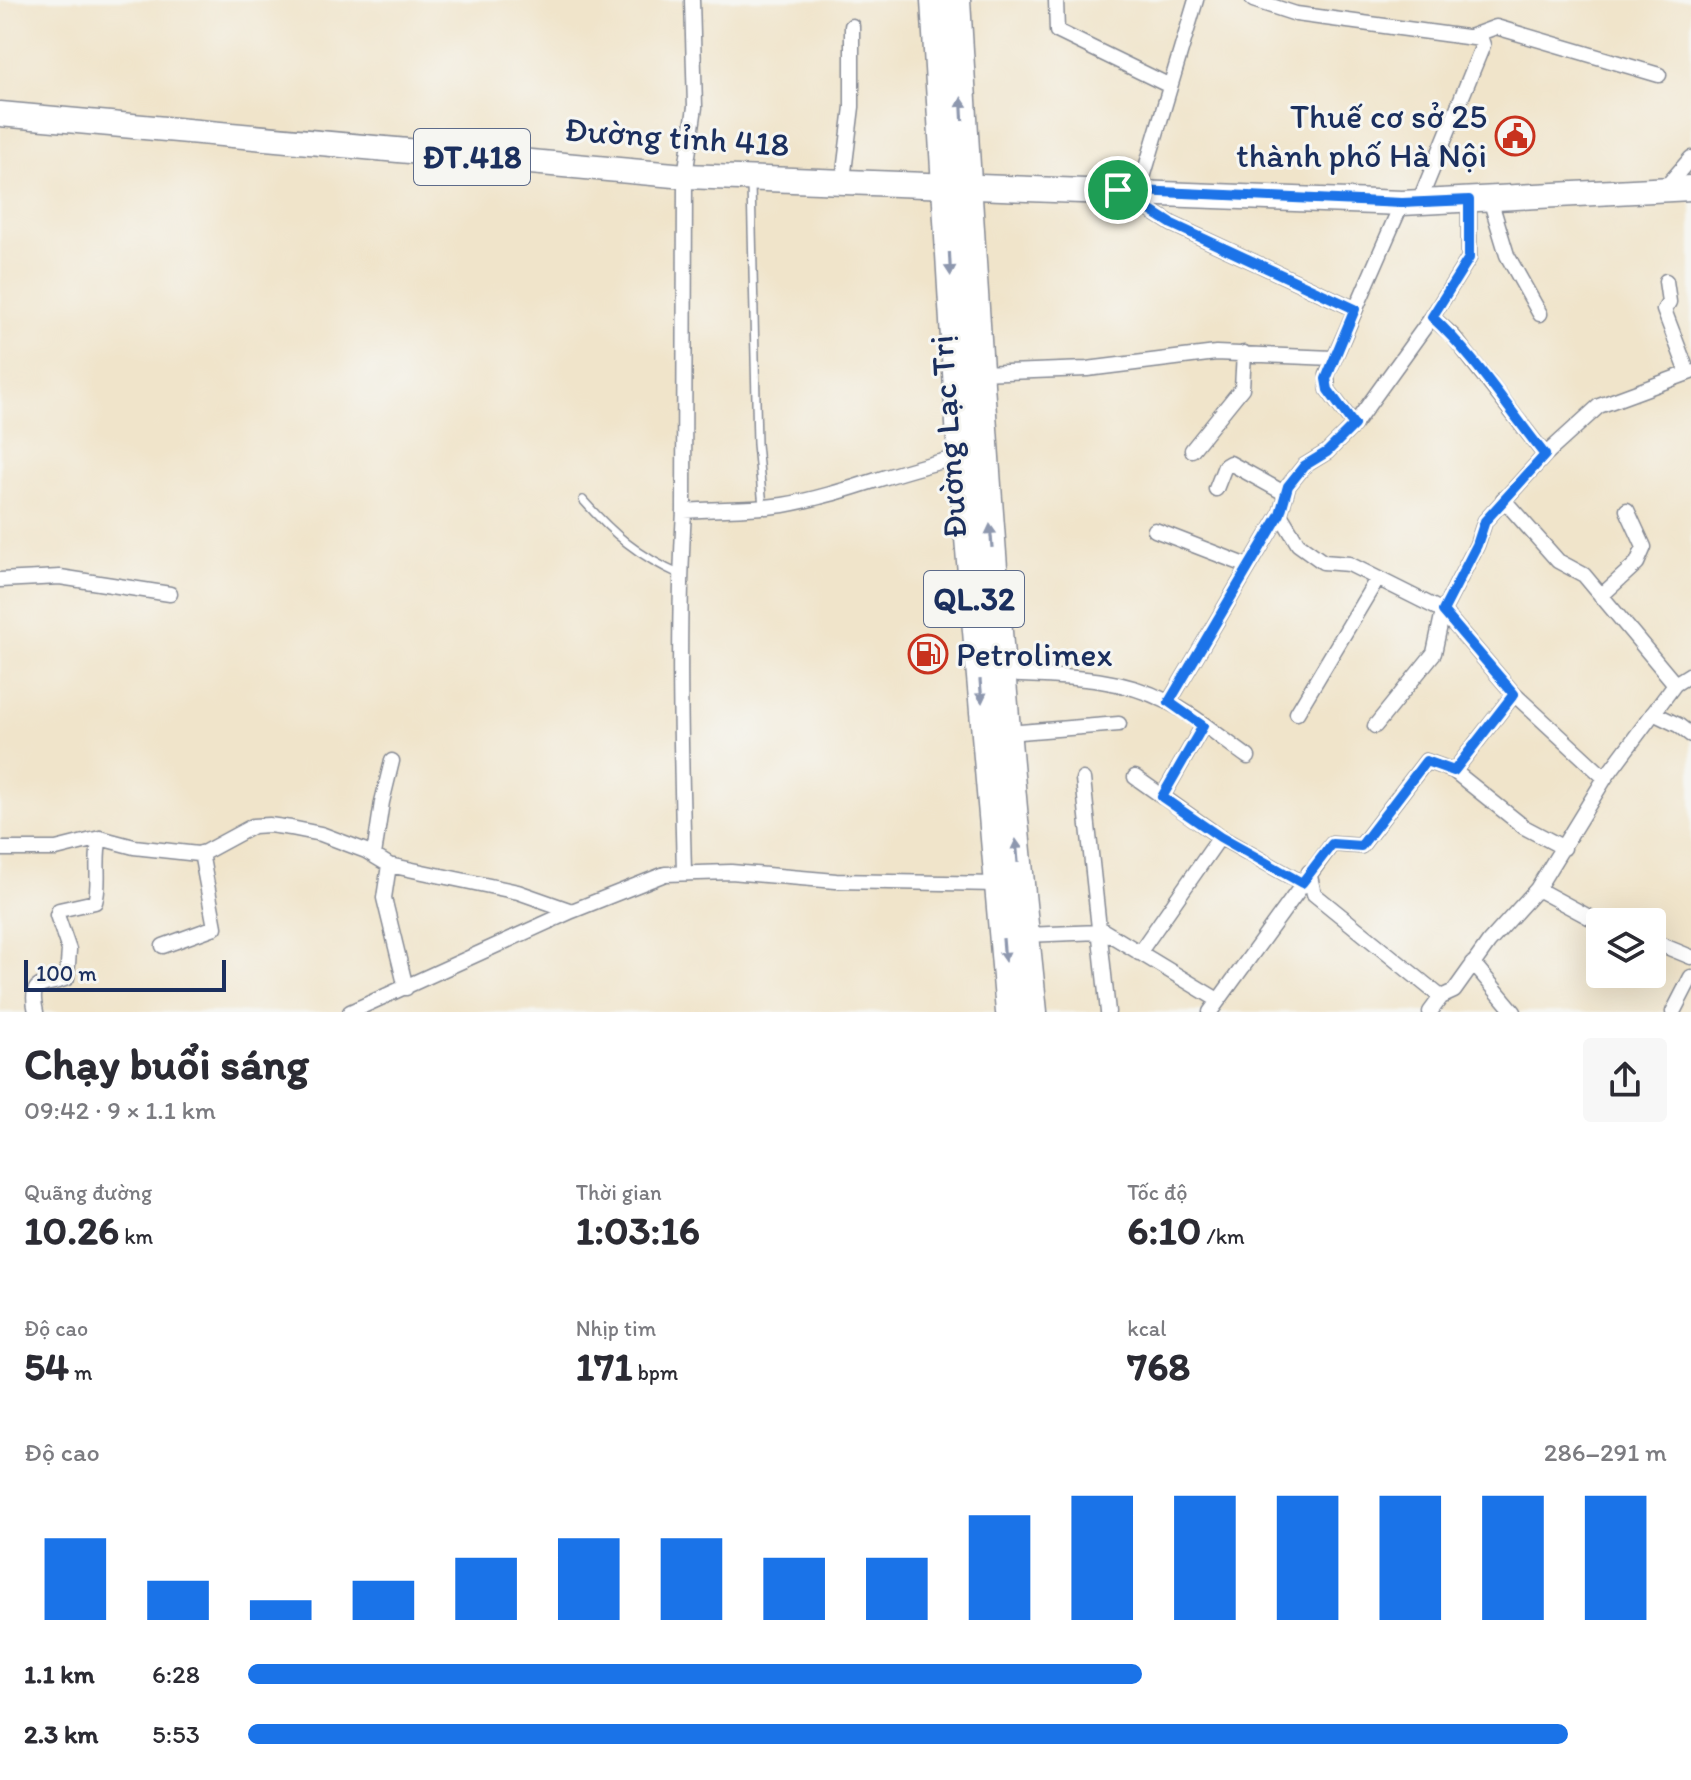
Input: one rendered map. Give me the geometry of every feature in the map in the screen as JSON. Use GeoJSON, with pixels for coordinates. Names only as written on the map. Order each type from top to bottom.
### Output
{"type":"FeatureCollection","features":[{"type":"Feature","properties":{"kind":"highway","name":"Đường Lạc Trị"},"geometry":{"type":"LineString","coordinates":[[935,0],[979,373],[1002,674],[1033,1012]]}},
{"type":"Feature","properties":{"kind":"highway","name":"Đường Lạc Trị"},"geometry":{"type":"LineString","coordinates":[[956,0],[956,186],[962,457],[1010,1012]]}},
{"type":"Feature","properties":{"kind":"main road","name":"Đường tỉnh 418"},"geometry":{"type":"LineString","coordinates":[[0,114],[685,176],[956,186]]}},
{"type":"Feature","properties":{"kind":"main road","name":"ĐT.418"},"geometry":{"type":"LineString","coordinates":[[956,186],[1410,202],[1691,188]]}},
{"type":"Feature","properties":{"kind":"street"},"geometry":{"type":"LineString","coordinates":[[684,872],[681,575],[685,176],[695,107],[692,0]]}},
{"type":"Feature","properties":{"kind":"street"},"geometry":{"type":"LineString","coordinates":[[1056,0],[1057,31],[1170,86]]}},
{"type":"Feature","properties":{"kind":"street"},"geometry":{"type":"LineString","coordinates":[[1196,0],[1170,86],[1129,191],[1172,224],[1355,309]]}},
{"type":"Feature","properties":{"kind":"street"},"geometry":{"type":"LineString","coordinates":[[1253,0],[1296,14],[1472,36],[1481,39],[1483,45],[1333,358],[1326,384],[1354,425]]}},
{"type":"Feature","properties":{"kind":"street"},"geometry":{"type":"LineString","coordinates":[[1320,0],[1321,17]]}},
{"type":"Feature","properties":{"kind":"street"},"geometry":{"type":"LineString","coordinates":[[843,180],[852,107],[852,26]]}},
{"type":"Feature","properties":{"kind":"street"},"geometry":{"type":"LineString","coordinates":[[1472,36],[1496,27],[1659,75]]}},
{"type":"Feature","properties":{"kind":"street"},"geometry":{"type":"LineString","coordinates":[[1664,189],[1691,158]]}},
{"type":"Feature","properties":{"kind":"street"},"geometry":{"type":"LineString","coordinates":[[1479,199],[1540,314]]}},
{"type":"Feature","properties":{"kind":"street"},"geometry":{"type":"LineString","coordinates":[[1169,702],[1280,514],[1288,486],[1304,466],[1327,452],[1354,425],[1432,317],[1469,258],[1479,199]]}},
{"type":"Feature","properties":{"kind":"street"},"geometry":{"type":"LineString","coordinates":[[1375,726],[1434,653],[1443,611],[1477,545],[1485,521],[1503,499],[1599,406],[1689,372],[1664,310],[1669,302],[1666,281]]}},
{"type":"Feature","properties":{"kind":"street"},"geometry":{"type":"LineString","coordinates":[[1432,317],[1463,348],[1545,455]]}},
{"type":"Feature","properties":{"kind":"street"},"geometry":{"type":"LineString","coordinates":[[979,373],[1087,369],[1182,356],[1244,353],[1333,358]]}},
{"type":"Feature","properties":{"kind":"street"},"geometry":{"type":"LineString","coordinates":[[1192,450],[1242,388],[1244,353]]}},
{"type":"Feature","properties":{"kind":"street"},"geometry":{"type":"LineString","coordinates":[[684,511],[783,505],[962,457]]}},
{"type":"Feature","properties":{"kind":"street"},"geometry":{"type":"LineString","coordinates":[[1216,489],[1225,466],[1230,463],[1286,494]]}},
{"type":"Feature","properties":{"kind":"street"},"geometry":{"type":"LineString","coordinates":[[1503,499],[1558,561],[1584,575],[1675,684]]}},
{"type":"Feature","properties":{"kind":"street"},"geometry":{"type":"LineString","coordinates":[[1601,596],[1637,563],[1644,547],[1627,510]]}},
{"type":"Feature","properties":{"kind":"street"},"geometry":{"type":"LineString","coordinates":[[1280,514],[1298,544],[1323,562],[1349,564],[1443,611],[1514,694],[1605,778]]}},
{"type":"Feature","properties":{"kind":"street"},"geometry":{"type":"LineString","coordinates":[[1155,530],[1248,566]]}},
{"type":"Feature","properties":{"kind":"street"},"geometry":{"type":"LineString","coordinates":[[0,580],[60,577],[170,594]]}},
{"type":"Feature","properties":{"kind":"street"},"geometry":{"type":"LineString","coordinates":[[1297,713],[1377,579]]}},
{"type":"Feature","properties":{"kind":"street"},"geometry":{"type":"LineString","coordinates":[[1002,674],[1113,681],[1169,702],[1248,757]]}},
{"type":"Feature","properties":{"kind":"street"},"geometry":{"type":"LineString","coordinates":[[1430,1012],[1441,997],[1454,991],[1489,942],[1537,889],[1605,778],[1675,684],[1691,674]]}},
{"type":"Feature","properties":{"kind":"street"},"geometry":{"type":"LineString","coordinates":[[1454,771],[1514,694]]}},
{"type":"Feature","properties":{"kind":"street"},"geometry":{"type":"LineString","coordinates":[[1653,713],[1691,735]]}},
{"type":"Feature","properties":{"kind":"street"},"geometry":{"type":"LineString","coordinates":[[1007,733],[1119,724]]}},
{"type":"Feature","properties":{"kind":"street"},"geometry":{"type":"LineString","coordinates":[[1162,797],[1203,726]]}},
{"type":"Feature","properties":{"kind":"street"},"geometry":{"type":"LineString","coordinates":[[374,855],[392,761]]}},
{"type":"Feature","properties":{"kind":"street"},"geometry":{"type":"LineString","coordinates":[[1025,935],[1100,930],[1139,953],[1214,1006],[1332,844],[1361,846],[1426,761],[1454,771],[1524,827],[1564,848]]}},
{"type":"Feature","properties":{"kind":"street"},"geometry":{"type":"LineString","coordinates":[[1135,777],[1220,837],[1306,878],[1314,894],[1441,997]]}},
{"type":"Feature","properties":{"kind":"street"},"geometry":{"type":"LineString","coordinates":[[1083,779],[1108,1012]]}},
{"type":"Feature","properties":{"kind":"street"},"geometry":{"type":"LineString","coordinates":[[0,849],[56,849],[100,838],[134,847],[201,853],[253,826],[269,825],[321,834],[374,855],[389,865],[518,892],[572,911]]}},
{"type":"Feature","properties":{"kind":"street"},"geometry":{"type":"LineString","coordinates":[[1139,953],[1220,837]]}},
{"type":"Feature","properties":{"kind":"street"},"geometry":{"type":"LineString","coordinates":[[36,1012],[33,998],[41,983],[67,978],[69,950],[57,915],[59,910],[95,902],[100,838]]}},
{"type":"Feature","properties":{"kind":"street"},"geometry":{"type":"LineString","coordinates":[[163,946],[215,927],[201,853]]}},
{"type":"Feature","properties":{"kind":"street"},"geometry":{"type":"LineString","coordinates":[[389,865],[384,898],[406,988]]}},
{"type":"Feature","properties":{"kind":"street"},"geometry":{"type":"LineString","coordinates":[[350,1012],[643,881],[684,872],[765,873],[836,881],[997,884]]}},
{"type":"Feature","properties":{"kind":"street"},"geometry":{"type":"LineString","coordinates":[[1537,889],[1586,915]]}},
{"type":"Feature","properties":{"kind":"street"},"geometry":{"type":"LineString","coordinates":[[1666,947],[1691,957]]}},
{"type":"Feature","properties":{"kind":"street"},"geometry":{"type":"LineString","coordinates":[[1473,963],[1514,1012]]}},
{"type":"Feature","properties":{"kind":"street"},"geometry":{"type":"LineString","coordinates":[[1674,1011],[1691,977]]}},
{"type":"Feature","properties":{"kind":"lane"},"geometry":{"type":"LineString","coordinates":[[751,178],[757,444],[763,506]]}},
{"type":"Feature","properties":{"kind":"lane"},"geometry":{"type":"LineString","coordinates":[[583,500],[615,536],[644,556],[681,575]]}},
{"type":"Feature","properties":{"kind":"place","name":"Thuế cơ sở 25 thành phố Hà Nội"},"geometry":{"type":"Point","coordinates":[1515,136]}},
{"type":"Feature","properties":{"kind":"place","name":"Petrolimex"},"geometry":{"type":"Point","coordinates":[928,654]}},
{"type":"Feature","properties":{"kind":"route"},"geometry":{"type":"LineString","coordinates":[[1118,190],[1402,203],[1469,200],[1469,258],[1432,317],[1453,336],[1545,455],[1485,521],[1477,545],[1443,611],[1514,694],[1454,771],[1426,761],[1361,846],[1332,844],[1302,883],[1220,837],[1162,797],[1203,726],[1169,702],[1280,514],[1288,486],[1304,466],[1327,452],[1354,425],[1328,390],[1326,379],[1355,309],[1172,224],[1118,190]]}}]}
